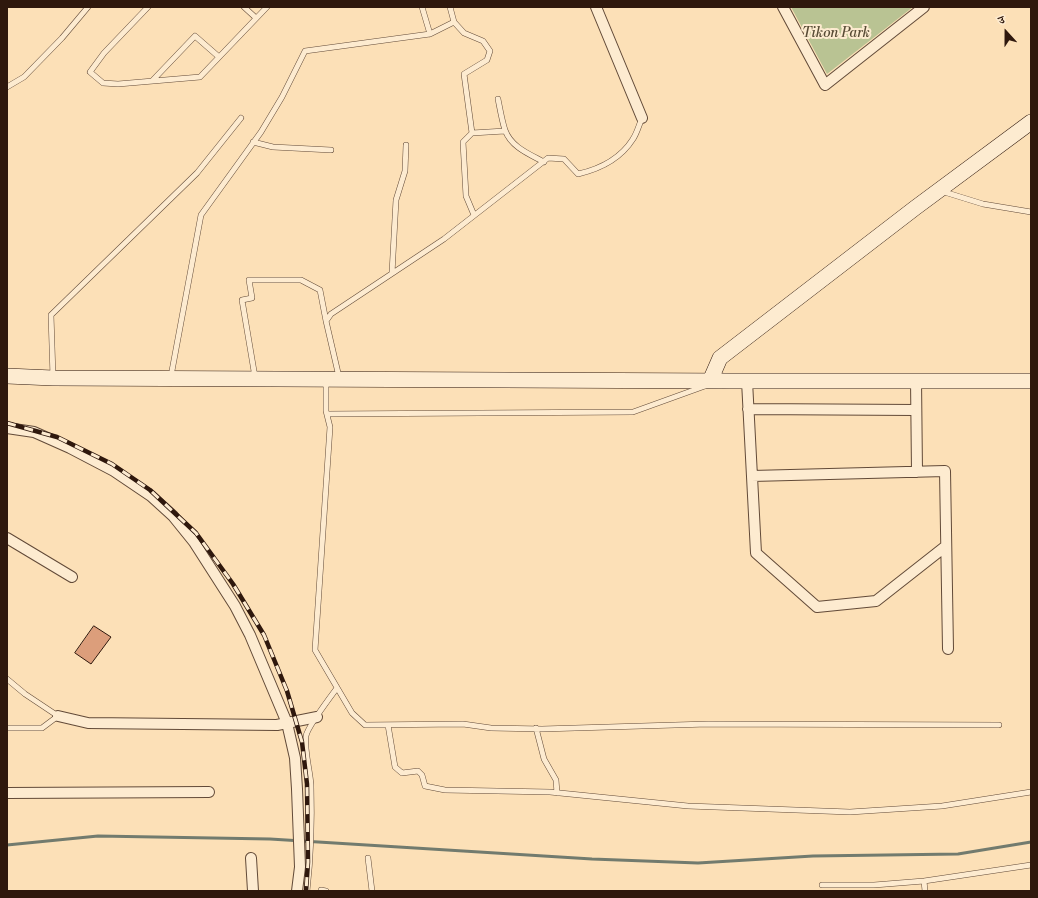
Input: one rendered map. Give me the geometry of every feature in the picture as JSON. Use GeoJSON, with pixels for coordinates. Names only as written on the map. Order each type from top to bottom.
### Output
{"type":"FeatureCollection","features":[{"type":"Feature","properties":{"kind":"street"},"geometry":{"type":"LineString","coordinates":[[596,7],[642,118]]}},
{"type":"Feature","properties":{"kind":"street"},"geometry":{"type":"LineString","coordinates":[[783,7],[825,85],[924,7]]}},
{"type":"Feature","properties":{"kind":"street"},"geometry":{"type":"LineString","coordinates":[[710,381],[720,358],[938,191],[1031,122]]}},
{"type":"Feature","properties":{"kind":"street"},"geometry":{"type":"LineString","coordinates":[[7,376],[53,378],[171,377],[710,381],[1031,381]]}},
{"type":"Feature","properties":{"kind":"street"},"geometry":{"type":"LineString","coordinates":[[916,380],[917,472]]}},
{"type":"Feature","properties":{"kind":"street"},"geometry":{"type":"LineString","coordinates":[[746,381],[756,553],[817,607],[876,601],[946,546]]}},
{"type":"Feature","properties":{"kind":"street"},"geometry":{"type":"LineString","coordinates":[[748,409],[916,410]]}},
{"type":"Feature","properties":{"kind":"street"},"geometry":{"type":"LineString","coordinates":[[7,428],[34,432],[76,451],[114,471],[151,496],[173,516],[194,542],[235,606],[250,635],[287,723],[295,758],[300,867],[297,891]]}},
{"type":"Feature","properties":{"kind":"street"},"geometry":{"type":"LineString","coordinates":[[752,476],[945,471],[948,649]]}},
{"type":"Feature","properties":{"kind":"street"},"geometry":{"type":"LineString","coordinates":[[7,538],[72,577]]}},
{"type":"Feature","properties":{"kind":"street"},"geometry":{"type":"LineString","coordinates":[[58,716],[88,723],[269,725],[317,717]]}},
{"type":"Feature","properties":{"kind":"street"},"geometry":{"type":"LineString","coordinates":[[7,793],[209,792]]}},
{"type":"Feature","properties":{"kind":"street"},"geometry":{"type":"LineString","coordinates":[[251,858],[253,891]]}},
{"type":"Feature","properties":{"kind":"lane"},"geometry":{"type":"LineString","coordinates":[[7,87],[24,77],[62,38],[88,7]]}},
{"type":"Feature","properties":{"kind":"lane"},"geometry":{"type":"LineString","coordinates":[[148,7],[104,53],[90,72],[103,84],[200,77],[267,7]]}},
{"type":"Feature","properties":{"kind":"lane"},"geometry":{"type":"LineString","coordinates":[[244,7],[256,18]]}},
{"type":"Feature","properties":{"kind":"lane"},"geometry":{"type":"LineString","coordinates":[[422,7],[430,34]]}},
{"type":"Feature","properties":{"kind":"lane"},"geometry":{"type":"LineString","coordinates":[[450,7],[454,22],[464,33],[483,41],[490,51],[487,60],[464,74],[472,133]]}},
{"type":"Feature","properties":{"kind":"lane"},"geometry":{"type":"LineString","coordinates":[[171,377],[201,215],[253,142],[282,97],[305,51],[430,34],[454,22]]}},
{"type":"Feature","properties":{"kind":"lane"},"geometry":{"type":"LineString","coordinates":[[152,81],[195,36],[219,57]]}},
{"type":"Feature","properties":{"kind":"lane"},"geometry":{"type":"LineString","coordinates":[[498,99],[505,131],[512,142],[525,152],[544,162]]}},
{"type":"Feature","properties":{"kind":"lane"},"geometry":{"type":"LineString","coordinates":[[53,378],[51,315],[197,173],[242,118]]}},
{"type":"Feature","properties":{"kind":"lane"},"geometry":{"type":"LineString","coordinates":[[326,321],[331,314],[444,239],[548,158],[564,159],[578,174],[592,171],[618,157],[633,139],[642,118]]}},
{"type":"Feature","properties":{"kind":"lane"},"geometry":{"type":"LineString","coordinates":[[474,215],[466,196],[463,142],[472,133],[505,131]]}},
{"type":"Feature","properties":{"kind":"lane"},"geometry":{"type":"LineString","coordinates":[[253,142],[273,147],[331,150]]}},
{"type":"Feature","properties":{"kind":"lane"},"geometry":{"type":"LineString","coordinates":[[392,273],[396,200],[405,171],[406,144]]}},
{"type":"Feature","properties":{"kind":"lane"},"geometry":{"type":"LineString","coordinates":[[938,191],[983,204],[1031,212]]}},
{"type":"Feature","properties":{"kind":"lane"},"geometry":{"type":"LineString","coordinates":[[255,378],[242,300],[252,298],[249,280],[301,280],[320,290],[326,321],[333,378],[326,411],[330,426],[315,650],[352,713],[364,725],[464,724],[491,728],[708,724],[998,725]]}},
{"type":"Feature","properties":{"kind":"lane"},"geometry":{"type":"LineString","coordinates":[[327,414],[633,412],[707,385],[710,381]]}},
{"type":"Feature","properties":{"kind":"lane"},"geometry":{"type":"LineString","coordinates":[[7,680],[58,716],[42,728],[7,728]]}},
{"type":"Feature","properties":{"kind":"lane"},"geometry":{"type":"LineString","coordinates":[[307,891],[311,860],[311,812],[310,770],[306,735],[337,688]]}},
{"type":"Feature","properties":{"kind":"lane"},"geometry":{"type":"LineString","coordinates":[[388,725],[395,767],[402,773],[418,771],[422,775],[425,786],[445,790],[557,793],[688,806],[850,812],[942,806],[1031,792]]}},
{"type":"Feature","properties":{"kind":"lane"},"geometry":{"type":"LineString","coordinates":[[536,728],[544,759],[556,780],[557,793]]}},
{"type":"Feature","properties":{"kind":"lane"},"geometry":{"type":"LineString","coordinates":[[368,858],[372,891]]}},
{"type":"Feature","properties":{"kind":"lane"},"geometry":{"type":"LineString","coordinates":[[822,885],[874,885],[924,881],[1031,866]]}},
{"type":"Feature","properties":{"kind":"lane"},"geometry":{"type":"LineString","coordinates":[[924,881],[925,891]]}},
{"type":"Feature","properties":{"kind":"green space","name":"Tikon Park"},"geometry":{"type":"Polygon","coordinates":[[[791,7],[913,7],[827,74],[791,7]]]}},
{"type":"Feature","properties":{"kind":"building"},"geometry":{"type":"Polygon","coordinates":[[[94,626],[111,637],[91,664],[75,653],[94,626]]]}},
{"type":"Feature","properties":{"kind":"waterway"},"geometry":{"type":"LineString","coordinates":[[7,845],[98,836],[270,839],[592,859],[698,863],[813,856],[958,854],[1031,842]]}},
{"type":"Feature","properties":{"kind":"railway"},"geometry":{"type":"LineString","coordinates":[[7,423],[57,437],[112,464],[150,490],[196,533],[233,584],[264,635],[287,691],[302,742],[307,784],[308,862],[306,891]]}}]}
